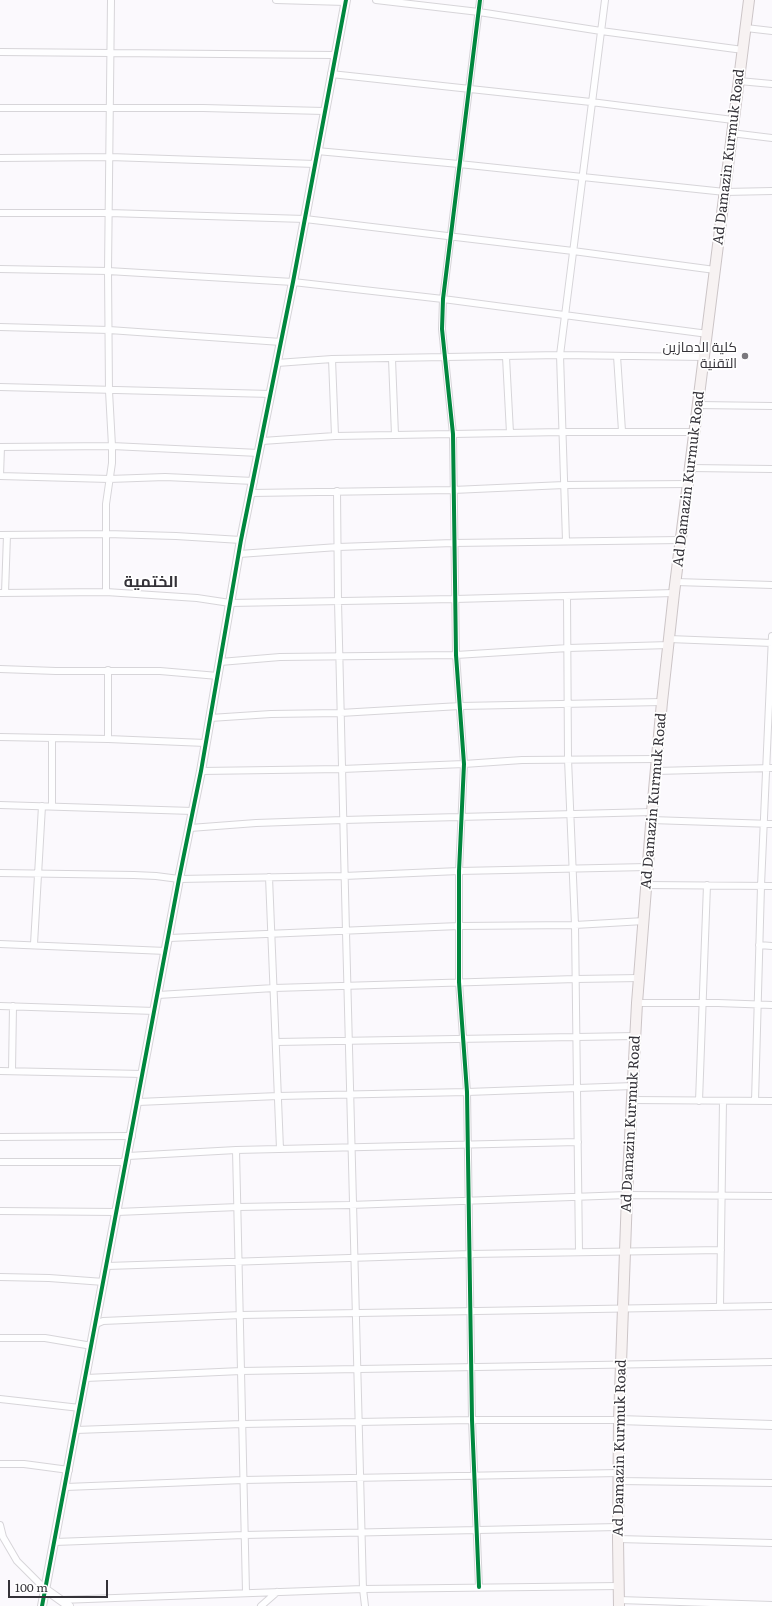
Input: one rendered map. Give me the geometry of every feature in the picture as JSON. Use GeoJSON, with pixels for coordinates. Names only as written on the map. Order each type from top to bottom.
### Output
{"type":"FeatureCollection","features":[{"type":"Feature","properties":{"kind":"highway","name":"Ad Damazin Kurmuk Road"},"geometry":{"type":"LineString","coordinates":[[619,1603],[619,1420],[627,1195],[637,1003],[647,867],[662,702],[675,588],[726,192],[733,120],[750,0]]}},
{"type":"Feature","properties":{"kind":"street"},"geometry":{"type":"LineString","coordinates":[[106,592],[106,504],[112,463],[108,330],[111,0]]}},
{"type":"Feature","properties":{"kind":"street"},"geometry":{"type":"LineString","coordinates":[[42,1606],[66,1487],[179,880],[201,771],[241,540],[293,282],[334,55],[346,1],[276,0]]}},
{"type":"Feature","properties":{"kind":"street"},"geometry":{"type":"LineString","coordinates":[[376,0],[479,12],[601,31],[743,50]]}},
{"type":"Feature","properties":{"kind":"street"},"geometry":{"type":"LineString","coordinates":[[479,1587],[472,1420],[468,1092],[459,982],[459,871],[464,764],[456,655],[453,543],[453,434],[442,329],[443,299],[450,236],[480,0]]}},
{"type":"Feature","properties":{"kind":"street"},"geometry":{"type":"LineString","coordinates":[[566,541],[560,355],[605,0]]}},
{"type":"Feature","properties":{"kind":"street"},"geometry":{"type":"LineString","coordinates":[[746,28],[772,31]]}},
{"type":"Feature","properties":{"kind":"street"},"geometry":{"type":"LineString","coordinates":[[0,52],[334,55]]}},
{"type":"Feature","properties":{"kind":"street"},"geometry":{"type":"LineString","coordinates":[[331,74],[591,102],[733,120]]}},
{"type":"Feature","properties":{"kind":"street"},"geometry":{"type":"LineString","coordinates":[[739,81],[772,84]]}},
{"type":"Feature","properties":{"kind":"street"},"geometry":{"type":"LineString","coordinates":[[0,108],[203,108],[324,111]]}},
{"type":"Feature","properties":{"kind":"street"},"geometry":{"type":"LineString","coordinates":[[732,133],[772,138]]}},
{"type":"Feature","properties":{"kind":"street"},"geometry":{"type":"LineString","coordinates":[[317,151],[459,164],[726,192],[772,192]]}},
{"type":"Feature","properties":{"kind":"street"},"geometry":{"type":"LineString","coordinates":[[0,158],[110,157],[315,164]]}},
{"type":"Feature","properties":{"kind":"street"},"geometry":{"type":"LineString","coordinates":[[0,213],[109,213],[305,219],[573,251],[715,270]]}},
{"type":"Feature","properties":{"kind":"street"},"geometry":{"type":"LineString","coordinates":[[0,269],[108,271],[293,282],[443,299],[708,334]]}},
{"type":"Feature","properties":{"kind":"street"},"geometry":{"type":"LineString","coordinates":[[0,327],[108,330],[280,342]]}},
{"type":"Feature","properties":{"kind":"street"},"geometry":{"type":"LineString","coordinates":[[277,364],[332,359],[560,355],[705,357]]}},
{"type":"Feature","properties":{"kind":"street"},"geometry":{"type":"LineString","coordinates":[[617,356],[622,431]]}},
{"type":"Feature","properties":{"kind":"street"},"geometry":{"type":"LineString","coordinates":[[506,357],[510,433]]}},
{"type":"Feature","properties":{"kind":"street"},"geometry":{"type":"LineString","coordinates":[[332,359],[336,436]]}},
{"type":"Feature","properties":{"kind":"street"},"geometry":{"type":"LineString","coordinates":[[392,359],[395,435]]}},
{"type":"Feature","properties":{"kind":"street"},"geometry":{"type":"LineString","coordinates":[[0,387],[271,394]]}},
{"type":"Feature","properties":{"kind":"street"},"geometry":{"type":"LineString","coordinates":[[698,405],[772,406]]}},
{"type":"Feature","properties":{"kind":"street"},"geometry":{"type":"LineString","coordinates":[[262,441],[336,436],[622,431],[695,432]]}},
{"type":"Feature","properties":{"kind":"street"},"geometry":{"type":"LineString","coordinates":[[254,480],[166,477],[109,479],[0,476],[0,447],[112,446],[259,453]]}},
{"type":"Feature","properties":{"kind":"street"},"geometry":{"type":"LineString","coordinates":[[690,468],[772,469]]}},
{"type":"Feature","properties":{"kind":"street"},"geometry":{"type":"LineString","coordinates":[[251,493],[453,490],[564,485],[688,484]]}},
{"type":"Feature","properties":{"kind":"street"},"geometry":{"type":"LineString","coordinates":[[337,491],[340,712],[348,1040],[363,1589],[365,1606]]}},
{"type":"Feature","properties":{"kind":"street"},"geometry":{"type":"LineString","coordinates":[[241,540],[107,534],[3,535],[2,593],[106,592],[197,598],[230,603],[567,596],[675,588],[772,585]]}},
{"type":"Feature","properties":{"kind":"street"},"geometry":{"type":"LineString","coordinates":[[239,554],[338,546],[682,540]]}},
{"type":"Feature","properties":{"kind":"street"},"geometry":{"type":"LineString","coordinates":[[567,596],[568,759],[574,869],[579,1252]]}},
{"type":"Feature","properties":{"kind":"street"},"geometry":{"type":"LineString","coordinates":[[755,1101],[761,886],[764,824],[769,768],[772,636]]}},
{"type":"Feature","properties":{"kind":"street"},"geometry":{"type":"LineString","coordinates":[[220,662],[280,657],[456,655],[669,642],[772,643]]}},
{"type":"Feature","properties":{"kind":"street"},"geometry":{"type":"LineString","coordinates":[[0,669],[56,671],[160,671],[218,676]]}},
{"type":"Feature","properties":{"kind":"street"},"geometry":{"type":"LineString","coordinates":[[108,670],[108,739]]}},
{"type":"Feature","properties":{"kind":"street"},"geometry":{"type":"LineString","coordinates":[[210,718],[460,706],[662,702]]}},
{"type":"Feature","properties":{"kind":"street"},"geometry":{"type":"LineString","coordinates":[[0,737],[206,743]]}},
{"type":"Feature","properties":{"kind":"street"},"geometry":{"type":"LineString","coordinates":[[52,738],[52,806]]}},
{"type":"Feature","properties":{"kind":"street"},"geometry":{"type":"LineString","coordinates":[[201,771],[342,769],[522,760],[657,759]]}},
{"type":"Feature","properties":{"kind":"street"},"geometry":{"type":"LineString","coordinates":[[656,771],[769,768]]}},
{"type":"Feature","properties":{"kind":"street"},"geometry":{"type":"LineString","coordinates":[[0,805],[193,811]]}},
{"type":"Feature","properties":{"kind":"street"},"geometry":{"type":"LineString","coordinates":[[34,944],[42,806]]}},
{"type":"Feature","properties":{"kind":"street"},"geometry":{"type":"LineString","coordinates":[[190,828],[256,823],[572,814],[652,816],[772,824]]}},
{"type":"Feature","properties":{"kind":"street"},"geometry":{"type":"LineString","coordinates":[[0,873],[156,876],[179,880],[344,876],[459,871],[647,867]]}},
{"type":"Feature","properties":{"kind":"street"},"geometry":{"type":"LineString","coordinates":[[270,877],[280,1150]]}},
{"type":"Feature","properties":{"kind":"street"},"geometry":{"type":"LineString","coordinates":[[646,885],[772,886]]}},
{"type":"Feature","properties":{"kind":"street"},"geometry":{"type":"LineString","coordinates":[[699,1101],[707,885]]}},
{"type":"Feature","properties":{"kind":"street"},"geometry":{"type":"LineString","coordinates":[[169,938],[272,933],[346,932],[458,926],[575,925],[644,921]]}},
{"type":"Feature","properties":{"kind":"street"},"geometry":{"type":"LineString","coordinates":[[0,944],[34,944],[166,951]]}},
{"type":"Feature","properties":{"kind":"street"},"geometry":{"type":"LineString","coordinates":[[759,945],[772,946]]}},
{"type":"Feature","properties":{"kind":"street"},"geometry":{"type":"LineString","coordinates":[[158,995],[274,988],[640,978]]}},
{"type":"Feature","properties":{"kind":"street"},"geometry":{"type":"LineString","coordinates":[[637,1003],[703,1003],[772,1006]]}},
{"type":"Feature","properties":{"kind":"street"},"geometry":{"type":"LineString","coordinates":[[0,1006],[155,1011]]}},
{"type":"Feature","properties":{"kind":"street"},"geometry":{"type":"LineString","coordinates":[[12,1006],[12,1071]]}},
{"type":"Feature","properties":{"kind":"street"},"geometry":{"type":"LineString","coordinates":[[276,1042],[636,1036]]}},
{"type":"Feature","properties":{"kind":"street"},"geometry":{"type":"LineString","coordinates":[[0,1071],[143,1074]]}},
{"type":"Feature","properties":{"kind":"street"},"geometry":{"type":"LineString","coordinates":[[138,1102],[278,1096],[468,1092],[633,1086]]}},
{"type":"Feature","properties":{"kind":"street"},"geometry":{"type":"LineString","coordinates":[[632,1100],[772,1101]]}},
{"type":"Feature","properties":{"kind":"street"},"geometry":{"type":"LineString","coordinates":[[720,1306],[723,1101]]}},
{"type":"Feature","properties":{"kind":"street"},"geometry":{"type":"LineString","coordinates":[[0,1137],[132,1136]]}},
{"type":"Feature","properties":{"kind":"street"},"geometry":{"type":"LineString","coordinates":[[0,1162],[127,1159],[236,1150],[578,1142]]}},
{"type":"Feature","properties":{"kind":"street"},"geometry":{"type":"LineString","coordinates":[[236,1150],[246,1592]]}},
{"type":"Feature","properties":{"kind":"street"},"geometry":{"type":"LineString","coordinates":[[0,1211],[117,1212],[627,1195],[772,1196]]}},
{"type":"Feature","properties":{"kind":"street"},"geometry":{"type":"LineString","coordinates":[[107,1266],[470,1254],[721,1250]]}},
{"type":"Feature","properties":{"kind":"street"},"geometry":{"type":"LineString","coordinates":[[0,1277],[49,1278],[104,1282]]}},
{"type":"Feature","properties":{"kind":"street"},"geometry":{"type":"LineString","coordinates":[[96,1324],[103,1321],[240,1315],[772,1306]]}},
{"type":"Feature","properties":{"kind":"street"},"geometry":{"type":"LineString","coordinates":[[0,1338],[45,1338],[92,1346]]}},
{"type":"Feature","properties":{"kind":"street"},"geometry":{"type":"LineString","coordinates":[[86,1378],[241,1370],[772,1362]]}},
{"type":"Feature","properties":{"kind":"street"},"geometry":{"type":"LineString","coordinates":[[0,1399],[80,1408]]}},
{"type":"Feature","properties":{"kind":"street"},"geometry":{"type":"LineString","coordinates":[[76,1430],[242,1424],[472,1420],[619,1420],[772,1425]]}},
{"type":"Feature","properties":{"kind":"street"},"geometry":{"type":"LineString","coordinates":[[0,1464],[24,1464],[69,1470]]}},
{"type":"Feature","properties":{"kind":"street"},"geometry":{"type":"LineString","coordinates":[[66,1487],[243,1480],[474,1475],[619,1477],[772,1483]]}},
{"type":"Feature","properties":{"kind":"street"},"geometry":{"type":"LineString","coordinates":[[0,1525],[2,1537],[17,1561],[45,1589],[69,1606]]}},
{"type":"Feature","properties":{"kind":"street"},"geometry":{"type":"LineString","coordinates":[[55,1542],[244,1535],[618,1527]]}},
{"type":"Feature","properties":{"kind":"street"},"geometry":{"type":"LineString","coordinates":[[618,1539],[772,1543]]}},
{"type":"Feature","properties":{"kind":"street"},"geometry":{"type":"LineString","coordinates":[[60,1600],[246,1592],[363,1589],[619,1586]]}},
{"type":"Feature","properties":{"kind":"street"},"geometry":{"type":"LineString","coordinates":[[261,1606],[277,1592]]}},
{"type":"Feature","properties":{"kind":"street"},"geometry":{"type":"LineString","coordinates":[[619,1603],[772,1605]]}},
{"type":"Feature","properties":{"kind":"cycle path"},"geometry":{"type":"LineString","coordinates":[[42,1606],[179,879],[201,771],[241,540],[293,282],[346,0]]}},
{"type":"Feature","properties":{"kind":"cycle path"},"geometry":{"type":"LineString","coordinates":[[479,1587],[472,1420],[467,1092],[459,982],[459,871],[464,764],[456,655],[453,434],[442,329],[443,299],[480,0]]}},
{"type":"Feature","properties":{"kind":"place","name":"كلية الدمازين التقنية"},"geometry":{"type":"Point","coordinates":[745,356]}},
{"type":"Feature","properties":{"kind":"district","name":"الختمية"},"geometry":{"type":"Point","coordinates":[151,582]}}]}
